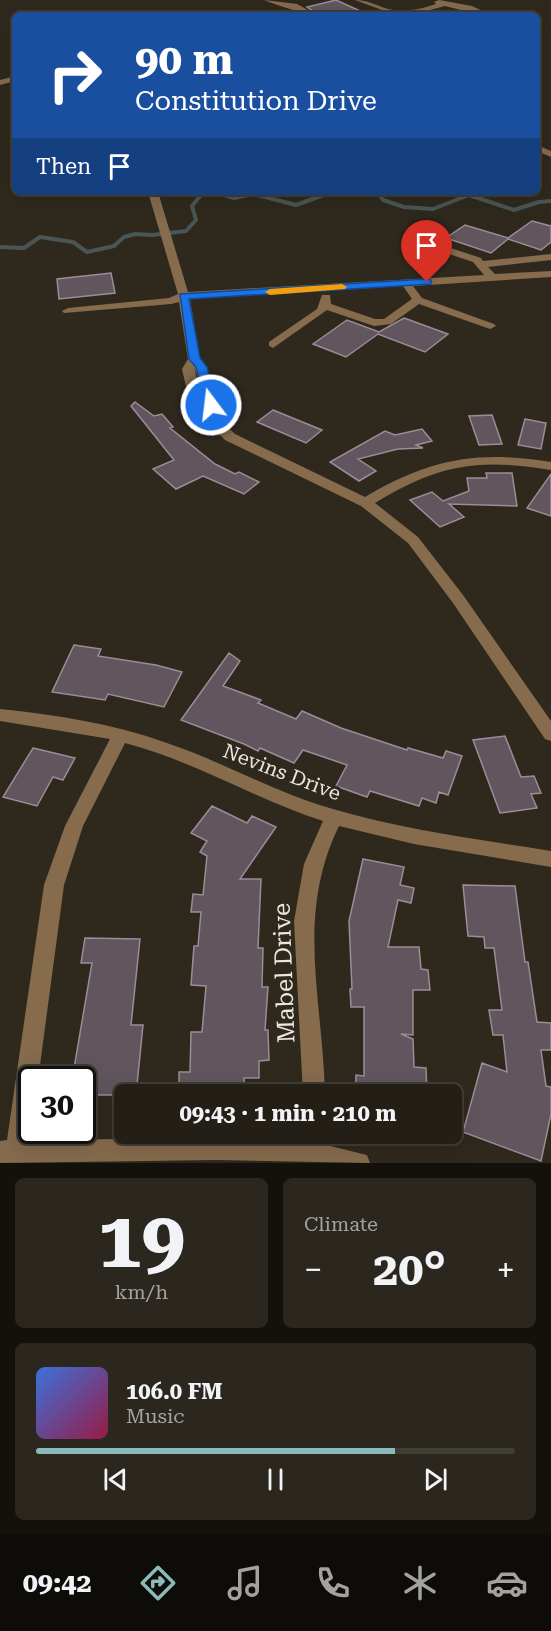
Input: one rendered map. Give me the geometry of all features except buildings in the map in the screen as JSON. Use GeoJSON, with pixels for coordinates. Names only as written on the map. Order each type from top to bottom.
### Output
{"type":"FeatureCollection","features":[{"type":"Feature","properties":{"kind":"street"},"geometry":{"type":"LineString","coordinates":[[268,0],[294,6],[307,12]]}},
{"type":"Feature","properties":{"kind":"street"},"geometry":{"type":"LineString","coordinates":[[358,0],[387,12]]}},
{"type":"Feature","properties":{"kind":"street"},"geometry":{"type":"LineString","coordinates":[[429,0],[477,12]]}},
{"type":"Feature","properties":{"kind":"street"},"geometry":{"type":"LineString","coordinates":[[414,12],[446,3]]}},
{"type":"Feature","properties":{"kind":"street"},"geometry":{"type":"LineString","coordinates":[[154,195],[183,296],[194,359],[188,369],[200,408],[220,429],[240,443],[366,503],[400,528],[422,550],[551,734]]}},
{"type":"Feature","properties":{"kind":"street"},"geometry":{"type":"LineString","coordinates":[[411,238],[477,260],[492,278]]}},
{"type":"Feature","properties":{"kind":"street"},"geometry":{"type":"LineString","coordinates":[[482,264],[551,257]]}},
{"type":"Feature","properties":{"kind":"street"},"geometry":{"type":"LineString","coordinates":[[68,311],[171,300],[183,296],[551,274]]}},
{"type":"Feature","properties":{"kind":"street"},"geometry":{"type":"LineString","coordinates":[[405,283],[418,300],[490,326]]}},
{"type":"Feature","properties":{"kind":"street"},"geometry":{"type":"LineString","coordinates":[[325,306],[326,288]]}},
{"type":"Feature","properties":{"kind":"street"},"geometry":{"type":"LineString","coordinates":[[325,306],[374,323],[387,322],[418,300]]}},
{"type":"Feature","properties":{"kind":"street"},"geometry":{"type":"LineString","coordinates":[[273,344],[325,306]]}},
{"type":"Feature","properties":{"kind":"street"},"geometry":{"type":"LineString","coordinates":[[366,503],[395,484],[439,466],[459,462],[505,460],[551,466]]}},
{"type":"Feature","properties":{"kind":"street","name":"Nevins Drive"},"geometry":{"type":"LineString","coordinates":[[0,715],[58,721],[180,754],[293,803],[334,817],[387,830],[551,859]]}},
{"type":"Feature","properties":{"kind":"street"},"geometry":{"type":"LineString","coordinates":[[120,736],[63,850],[54,885],[9,1152],[216,1149],[310,1144],[359,1163]]}},
{"type":"Feature","properties":{"kind":"street","name":"Mabel Drive"},"geometry":{"type":"LineString","coordinates":[[314,1084],[314,1053],[304,933],[306,898],[314,863],[334,817]]}},
{"type":"Feature","properties":{"kind":"waterway"},"geometry":{"type":"LineString","coordinates":[[0,247],[24,248],[40,237],[73,242],[87,252],[114,246],[124,237],[135,234],[152,235],[186,231],[196,220],[192,206],[201,195]]}},
{"type":"Feature","properties":{"kind":"waterway"},"geometry":{"type":"LineString","coordinates":[[224,195],[234,198],[248,195]]}},
{"type":"Feature","properties":{"kind":"waterway"},"geometry":{"type":"LineString","coordinates":[[257,195],[296,205],[324,195]]}},
{"type":"Feature","properties":{"kind":"waterway"},"geometry":{"type":"LineString","coordinates":[[380,195],[383,200],[404,207],[433,209],[469,195]]}},
{"type":"Feature","properties":{"kind":"waterway"},"geometry":{"type":"LineString","coordinates":[[469,195],[514,210],[539,202],[551,201]]}},
{"type":"Feature","properties":{"kind":"slow traffic"},"geometry":{"type":"LineString","coordinates":[[270,292],[342,287]]}},
{"type":"Feature","properties":{"kind":"route"},"geometry":{"type":"LineString","coordinates":[[211,405],[201,367],[194,359],[183,296],[427,282]]}}]}
